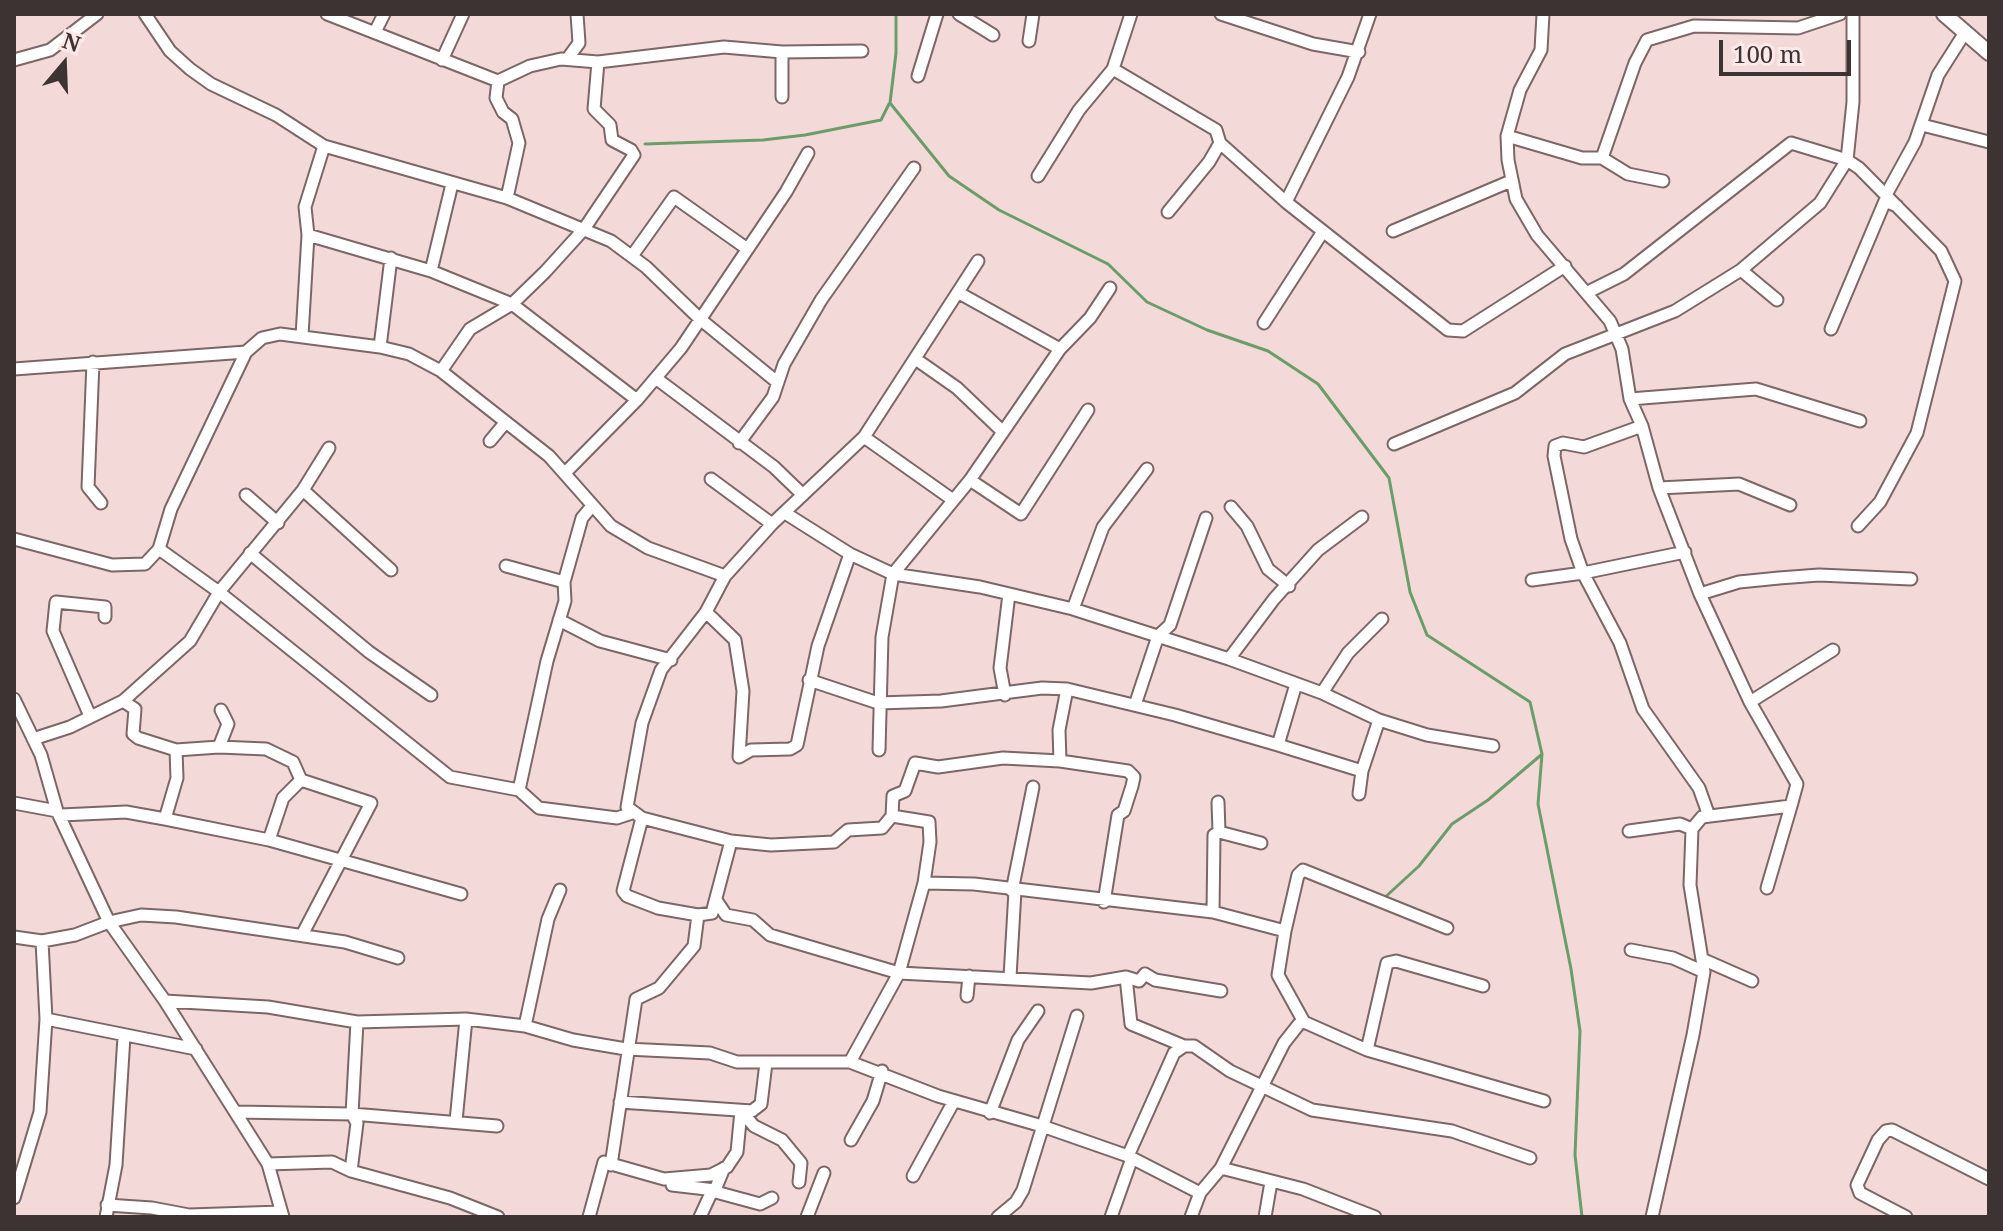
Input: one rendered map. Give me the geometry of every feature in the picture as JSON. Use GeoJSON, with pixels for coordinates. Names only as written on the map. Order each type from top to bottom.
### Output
{"type":"FeatureCollection","features":[{"type":"Feature","properties":{"kind":"street"},"geometry":{"type":"LineString","coordinates":[[14,60],[50,50],[97,14]]}},
{"type":"Feature","properties":{"kind":"street"},"geometry":{"type":"LineString","coordinates":[[145,14],[170,51],[190,69],[211,84],[276,115],[324,146],[507,198],[584,229],[632,256],[675,292],[700,319],[777,382]]}},
{"type":"Feature","properties":{"kind":"street"},"geometry":{"type":"LineString","coordinates":[[327,14],[498,81],[530,66],[568,58],[598,62],[724,47],[782,52],[862,51]]}},
{"type":"Feature","properties":{"kind":"street"},"geometry":{"type":"LineString","coordinates":[[375,32],[384,14]]}},
{"type":"Feature","properties":{"kind":"street"},"geometry":{"type":"LineString","coordinates":[[442,60],[463,14]]}},
{"type":"Feature","properties":{"kind":"street"},"geometry":{"type":"LineString","coordinates":[[568,58],[579,43],[577,14]]}},
{"type":"Feature","properties":{"kind":"street"},"geometry":{"type":"LineString","coordinates":[[918,76],[937,14]]}},
{"type":"Feature","properties":{"kind":"street"},"geometry":{"type":"LineString","coordinates":[[959,14],[993,35]]}},
{"type":"Feature","properties":{"kind":"street"},"geometry":{"type":"LineString","coordinates":[[1029,41],[1033,14]]}},
{"type":"Feature","properties":{"kind":"street"},"geometry":{"type":"LineString","coordinates":[[1038,176],[1079,110],[1113,69],[1131,14]]}},
{"type":"Feature","properties":{"kind":"street"},"geometry":{"type":"LineString","coordinates":[[1221,14],[1313,44],[1359,52]]}},
{"type":"Feature","properties":{"kind":"street"},"geometry":{"type":"LineString","coordinates":[[1286,202],[1359,52],[1370,14]]}},
{"type":"Feature","properties":{"kind":"street"},"geometry":{"type":"LineString","coordinates":[[1543,14],[1541,50],[1520,90],[1507,136],[1511,181],[1525,219],[1610,321],[1622,349],[1630,399],[1642,426],[1659,488],[1700,594],[1750,702],[1797,784],[1767,888]]}},
{"type":"Feature","properties":{"kind":"street"},"geometry":{"type":"LineString","coordinates":[[1602,158],[1635,63],[1647,40],[1694,26],[1774,31],[1798,28],[1840,14]]}},
{"type":"Feature","properties":{"kind":"street"},"geometry":{"type":"LineString","coordinates":[[1394,444],[1515,393],[1565,354],[1675,311],[1741,270],[1820,203],[1847,160],[1853,102],[1853,14]]}},
{"type":"Feature","properties":{"kind":"street"},"geometry":{"type":"LineString","coordinates":[[1944,14],[1989,53]]}},
{"type":"Feature","properties":{"kind":"street"},"geometry":{"type":"LineString","coordinates":[[1887,193],[1922,125],[1938,75],[1964,34]]}},
{"type":"Feature","properties":{"kind":"street"},"geometry":{"type":"LineString","coordinates":[[782,52],[782,97]]}},
{"type":"Feature","properties":{"kind":"street"},"geometry":{"type":"LineString","coordinates":[[441,371],[470,329],[512,304],[584,229],[634,155],[631,150],[612,140],[610,125],[594,109],[598,62]]}},
{"type":"Feature","properties":{"kind":"street"},"geometry":{"type":"LineString","coordinates":[[1113,69],[1216,130],[1220,143],[1286,202],[1448,330],[1463,331],[1565,266]]}},
{"type":"Feature","properties":{"kind":"street"},"geometry":{"type":"LineString","coordinates":[[498,81],[496,98],[503,112],[512,119],[519,143],[507,198]]}},
{"type":"Feature","properties":{"kind":"street"},"geometry":{"type":"LineString","coordinates":[[1922,125],[1989,142]]}},
{"type":"Feature","properties":{"kind":"street"},"geometry":{"type":"LineString","coordinates":[[1507,136],[1582,158],[1602,158],[1628,174],[1663,181]]}},
{"type":"Feature","properties":{"kind":"street"},"geometry":{"type":"LineString","coordinates":[[1168,212],[1209,162],[1220,143]]}},
{"type":"Feature","properties":{"kind":"street"},"geometry":{"type":"LineString","coordinates":[[1588,292],[1624,274],[1786,145],[1798,143],[1847,160],[1887,193],[1941,251],[1955,281],[1917,433],[1880,502],[1858,526]]}},
{"type":"Feature","properties":{"kind":"street"},"geometry":{"type":"LineString","coordinates":[[302,336],[308,235],[305,207],[324,146]]}},
{"type":"Feature","properties":{"kind":"street"},"geometry":{"type":"LineString","coordinates":[[566,472],[657,379],[700,319],[808,153]]}},
{"type":"Feature","properties":{"kind":"street"},"geometry":{"type":"LineString","coordinates":[[739,443],[773,397],[777,382],[821,300],[914,168]]}},
{"type":"Feature","properties":{"kind":"street"},"geometry":{"type":"LineString","coordinates":[[1393,231],[1511,181]]}},
{"type":"Feature","properties":{"kind":"street"},"geometry":{"type":"LineString","coordinates":[[431,271],[452,184]]}},
{"type":"Feature","properties":{"kind":"street"},"geometry":{"type":"LineString","coordinates":[[632,256],[674,197],[746,248]]}},
{"type":"Feature","properties":{"kind":"street"},"geometry":{"type":"LineString","coordinates":[[1831,329],[1885,201],[1901,208]]}},
{"type":"Feature","properties":{"kind":"street"},"geometry":{"type":"LineString","coordinates":[[1264,323],[1322,233]]}},
{"type":"Feature","properties":{"kind":"street"},"geometry":{"type":"LineString","coordinates":[[308,235],[431,271],[512,304],[637,400]]}},
{"type":"Feature","properties":{"kind":"street"},"geometry":{"type":"LineString","coordinates":[[380,347],[391,258]]}},
{"type":"Feature","properties":{"kind":"street"},"geometry":{"type":"LineString","coordinates":[[731,841],[712,913],[698,915],[658,908],[627,896],[623,891],[637,815],[626,800],[642,723],[661,670],[706,612],[725,576],[772,524],[864,437],[917,360],[978,261]]}},
{"type":"Feature","properties":{"kind":"street"},"geometry":{"type":"LineString","coordinates":[[1741,270],[1777,300]]}},
{"type":"Feature","properties":{"kind":"street"},"geometry":{"type":"LineString","coordinates":[[879,750],[882,637],[893,574],[970,480],[1060,349],[1090,318],[1110,288]]}},
{"type":"Feature","properties":{"kind":"street"},"geometry":{"type":"LineString","coordinates":[[959,293],[1060,349]]}},
{"type":"Feature","properties":{"kind":"street"},"geometry":{"type":"LineString","coordinates":[[14,539],[131,566],[145,564],[159,549],[171,509],[246,352],[271,335],[302,336],[409,354],[441,371],[490,407],[505,423],[566,472],[592,506],[627,537],[725,576]]}},
{"type":"Feature","properties":{"kind":"street"},"geometry":{"type":"LineString","coordinates":[[14,369],[246,352]]}},
{"type":"Feature","properties":{"kind":"street"},"geometry":{"type":"LineString","coordinates":[[917,360],[957,388],[1002,431]]}},
{"type":"Feature","properties":{"kind":"street"},"geometry":{"type":"LineString","coordinates":[[93,362],[88,487],[101,503]]}},
{"type":"Feature","properties":{"kind":"street"},"geometry":{"type":"LineString","coordinates":[[657,379],[774,467],[803,495]]}},
{"type":"Feature","properties":{"kind":"street"},"geometry":{"type":"LineString","coordinates":[[1630,399],[1756,389],[1860,421]]}},
{"type":"Feature","properties":{"kind":"street"},"geometry":{"type":"LineString","coordinates":[[970,480],[1021,514],[1088,410]]}},
{"type":"Feature","properties":{"kind":"street"},"geometry":{"type":"LineString","coordinates":[[490,441],[505,423]]}},
{"type":"Feature","properties":{"kind":"street"},"geometry":{"type":"LineString","coordinates":[[1642,426],[1584,447],[1563,443],[1555,446],[1554,456],[1571,539],[1583,573],[1620,643],[1643,709],[1699,788],[1709,816]]}},
{"type":"Feature","properties":{"kind":"street"},"geometry":{"type":"LineString","coordinates":[[864,437],[953,500]]}},
{"type":"Feature","properties":{"kind":"street"},"geometry":{"type":"LineString","coordinates":[[33,739],[123,701],[190,641],[219,592],[278,523],[329,448]]}},
{"type":"Feature","properties":{"kind":"street"},"geometry":{"type":"LineString","coordinates":[[1073,609],[1103,527],[1147,469]]}},
{"type":"Feature","properties":{"kind":"street"},"geometry":{"type":"LineString","coordinates":[[711,479],[772,524]]}},
{"type":"Feature","properties":{"kind":"street"},"geometry":{"type":"LineString","coordinates":[[1659,488],[1739,484],[1790,505]]}},
{"type":"Feature","properties":{"kind":"street"},"geometry":{"type":"LineString","coordinates":[[303,490],[391,570]]}},
{"type":"Feature","properties":{"kind":"street"},"geometry":{"type":"LineString","coordinates":[[246,495],[278,523]]}},
{"type":"Feature","properties":{"kind":"street"},"geometry":{"type":"LineString","coordinates":[[519,790],[565,601],[564,582],[582,518],[592,506]]}},
{"type":"Feature","properties":{"kind":"street"},"geometry":{"type":"LineString","coordinates":[[1231,507],[1247,526],[1268,569],[1289,586]]}},
{"type":"Feature","properties":{"kind":"street"},"geometry":{"type":"LineString","coordinates":[[785,513],[850,554],[893,574],[1009,594],[1073,609],[1229,659],[1322,693],[1379,720],[1427,735],[1493,746]]}},
{"type":"Feature","properties":{"kind":"street"},"geometry":{"type":"LineString","coordinates":[[1229,659],[1274,599],[1289,586],[1318,550],[1362,517]]}},
{"type":"Feature","properties":{"kind":"street"},"geometry":{"type":"LineString","coordinates":[[1135,705],[1158,636],[1170,625],[1206,518]]}},
{"type":"Feature","properties":{"kind":"street"},"geometry":{"type":"LineString","coordinates":[[159,549],[219,592],[450,777],[519,790],[539,808],[617,818],[637,815],[731,841],[771,845],[834,842],[848,830],[882,828],[892,816],[893,796],[905,791],[915,763],[938,767],[1003,758],[1060,761],[1128,771],[1134,777],[1124,811],[1118,815],[1104,902]]}},
{"type":"Feature","properties":{"kind":"street"},"geometry":{"type":"LineString","coordinates":[[1532,580],[1685,552]]}},
{"type":"Feature","properties":{"kind":"street"},"geometry":{"type":"LineString","coordinates":[[250,553],[369,652],[431,695]]}},
{"type":"Feature","properties":{"kind":"street"},"geometry":{"type":"LineString","coordinates":[[706,612],[735,640],[743,691],[739,757],[751,750],[790,749],[797,745],[809,680],[850,554]]}},
{"type":"Feature","properties":{"kind":"street"},"geometry":{"type":"LineString","coordinates":[[506,566],[564,582]]}},
{"type":"Feature","properties":{"kind":"street"},"geometry":{"type":"LineString","coordinates":[[1700,594],[1739,582],[1769,578],[1819,575],[1911,579]]}},
{"type":"Feature","properties":{"kind":"street"},"geometry":{"type":"LineString","coordinates":[[1005,695],[1000,668],[1009,594]]}},
{"type":"Feature","properties":{"kind":"street"},"geometry":{"type":"LineString","coordinates":[[90,716],[53,631],[56,602],[105,607],[105,617]]}},
{"type":"Feature","properties":{"kind":"street"},"geometry":{"type":"LineString","coordinates":[[1322,693],[1348,653],[1382,619]]}},
{"type":"Feature","properties":{"kind":"street"},"geometry":{"type":"LineString","coordinates":[[559,620],[600,641],[671,660]]}},
{"type":"Feature","properties":{"kind":"street"},"geometry":{"type":"LineString","coordinates":[[1750,702],[1833,650]]}},
{"type":"Feature","properties":{"kind":"street"},"geometry":{"type":"LineString","coordinates":[[809,680],[878,703],[1005,695],[1042,688],[1067,689],[1135,705],[1362,771]]}},
{"type":"Feature","properties":{"kind":"street"},"geometry":{"type":"LineString","coordinates":[[1278,745],[1296,684]]}},
{"type":"Feature","properties":{"kind":"street"},"geometry":{"type":"LineString","coordinates":[[1060,761],[1059,730],[1067,689]]}},
{"type":"Feature","properties":{"kind":"street"},"geometry":{"type":"LineString","coordinates":[[14,699],[33,739],[59,813],[109,922],[165,1001],[268,1164],[282,1215],[189,1215],[152,1208],[107,1211],[116,1165],[124,1036]]}},
{"type":"Feature","properties":{"kind":"street"},"geometry":{"type":"LineString","coordinates":[[123,701],[135,709],[135,737],[176,750],[219,747],[266,749],[293,762],[301,780],[371,803],[302,935]]}},
{"type":"Feature","properties":{"kind":"street"},"geometry":{"type":"LineString","coordinates":[[219,747],[228,724],[221,710]]}},
{"type":"Feature","properties":{"kind":"street"},"geometry":{"type":"LineString","coordinates":[[1359,794],[1362,771],[1379,720]]}},
{"type":"Feature","properties":{"kind":"street"},"geometry":{"type":"LineString","coordinates":[[165,819],[177,778],[176,750]]}},
{"type":"Feature","properties":{"kind":"street"},"geometry":{"type":"LineString","coordinates":[[269,840],[283,798],[301,780]]}},
{"type":"Feature","properties":{"kind":"street"},"geometry":{"type":"LineString","coordinates":[[1010,977],[1013,891],[1033,787]]}},
{"type":"Feature","properties":{"kind":"street"},"geometry":{"type":"LineString","coordinates":[[1218,802],[1219,832]]}},
{"type":"Feature","properties":{"kind":"street"},"geometry":{"type":"LineString","coordinates":[[14,803],[59,813],[126,812],[269,840],[461,894]]}},
{"type":"Feature","properties":{"kind":"street"},"geometry":{"type":"LineString","coordinates":[[1652,1217],[1693,1035],[1703,966],[1690,885],[1692,829],[1696,821],[1709,816],[1791,806]]}},
{"type":"Feature","properties":{"kind":"street"},"geometry":{"type":"LineString","coordinates":[[850,1062],[899,973],[924,883],[930,842],[929,822],[892,816]]}},
{"type":"Feature","properties":{"kind":"street"},"geometry":{"type":"LineString","coordinates":[[1629,831],[1680,824],[1692,829]]}},
{"type":"Feature","properties":{"kind":"street"},"geometry":{"type":"LineString","coordinates":[[1213,912],[1213,837],[1219,832]]}},
{"type":"Feature","properties":{"kind":"street"},"geometry":{"type":"LineString","coordinates":[[1219,832],[1261,843]]}},
{"type":"Feature","properties":{"kind":"street"},"geometry":{"type":"LineString","coordinates":[[1447,928],[1303,870],[1298,875],[1278,975],[1304,1022],[1367,1050],[1544,1101]]}},
{"type":"Feature","properties":{"kind":"street"},"geometry":{"type":"LineString","coordinates":[[924,883],[974,884],[1104,902],[1213,912],[1285,931]]}},
{"type":"Feature","properties":{"kind":"street"},"geometry":{"type":"LineString","coordinates":[[525,1026],[548,919],[560,890]]}},
{"type":"Feature","properties":{"kind":"street"},"geometry":{"type":"LineString","coordinates":[[716,900],[726,915],[753,920],[762,930],[785,941],[899,973],[1091,983],[1126,977],[1139,981],[1145,974],[1155,980],[1221,991]]}},
{"type":"Feature","properties":{"kind":"street"},"geometry":{"type":"LineString","coordinates":[[14,937],[42,941],[75,935],[109,922],[141,915],[176,917],[345,942],[398,958]]}},
{"type":"Feature","properties":{"kind":"street"},"geometry":{"type":"LineString","coordinates":[[611,1165],[619,1133],[626,1049],[636,999],[659,988],[694,946],[698,915]]}},
{"type":"Feature","properties":{"kind":"street"},"geometry":{"type":"LineString","coordinates":[[14,1198],[40,1112],[46,1019],[42,941]]}},
{"type":"Feature","properties":{"kind":"street"},"geometry":{"type":"LineString","coordinates":[[1631,950],[1673,958],[1752,981]]}},
{"type":"Feature","properties":{"kind":"street"},"geometry":{"type":"LineString","coordinates":[[1367,1050],[1387,963],[1396,961],[1483,986]]}},
{"type":"Feature","properties":{"kind":"street"},"geometry":{"type":"LineString","coordinates":[[967,996],[969,976]]}},
{"type":"Feature","properties":{"kind":"street"},"geometry":{"type":"LineString","coordinates":[[1126,977],[1131,1024],[1184,1046],[1194,1046],[1230,1071],[1312,1110],[1428,1125],[1530,1158]]}},
{"type":"Feature","properties":{"kind":"street"},"geometry":{"type":"LineString","coordinates":[[165,1001],[268,1007],[357,1022],[466,1019],[525,1026],[573,1040],[626,1049],[710,1053],[737,1062],[850,1062],[882,1071],[954,1101],[1042,1126],[1130,1157],[1200,1193]]}},
{"type":"Feature","properties":{"kind":"street"},"geometry":{"type":"LineString","coordinates":[[990,1113],[1018,1040],[1038,1011]]}},
{"type":"Feature","properties":{"kind":"street"},"geometry":{"type":"LineString","coordinates":[[998,1217],[1016,1202],[1023,1190],[1041,1139],[1042,1126],[1054,1099],[1077,1016]]}},
{"type":"Feature","properties":{"kind":"street"},"geometry":{"type":"LineString","coordinates":[[46,1019],[196,1049]]}},
{"type":"Feature","properties":{"kind":"street"},"geometry":{"type":"LineString","coordinates":[[456,1121],[466,1019]]}},
{"type":"Feature","properties":{"kind":"street"},"geometry":{"type":"LineString","coordinates":[[351,1171],[357,1123],[352,1114],[357,1022]]}},
{"type":"Feature","properties":{"kind":"street"},"geometry":{"type":"LineString","coordinates":[[1191,1217],[1200,1193],[1221,1168],[1284,1043],[1304,1022]]}},
{"type":"Feature","properties":{"kind":"street"},"geometry":{"type":"LineString","coordinates":[[1111,1217],[1130,1157],[1174,1053],[1184,1046]]}},
{"type":"Feature","properties":{"kind":"street"},"geometry":{"type":"LineString","coordinates":[[620,1102],[752,1111],[761,1104],[766,1063]]}},
{"type":"Feature","properties":{"kind":"street"},"geometry":{"type":"LineString","coordinates":[[851,1140],[873,1101],[882,1071]]}},
{"type":"Feature","properties":{"kind":"street"},"geometry":{"type":"LineString","coordinates":[[913,1176],[954,1101]]}},
{"type":"Feature","properties":{"kind":"street"},"geometry":{"type":"LineString","coordinates":[[700,1217],[712,1191],[718,1188],[724,1168],[737,1152],[741,1111]]}},
{"type":"Feature","properties":{"kind":"street"},"geometry":{"type":"LineString","coordinates":[[741,1111],[754,1126],[782,1140],[801,1163],[799,1182]]}},
{"type":"Feature","properties":{"kind":"street"},"geometry":{"type":"LineString","coordinates":[[236,1112],[352,1114],[497,1126]]}},
{"type":"Feature","properties":{"kind":"street"},"geometry":{"type":"LineString","coordinates":[[1906,1217],[1860,1193],[1857,1185],[1878,1140],[1886,1131],[1892,1130],[1989,1179]]}},
{"type":"Feature","properties":{"kind":"street"},"geometry":{"type":"LineString","coordinates":[[268,1164],[332,1162],[351,1171],[450,1198],[498,1217]]}},
{"type":"Feature","properties":{"kind":"street"},"geometry":{"type":"LineString","coordinates":[[589,1217],[604,1162],[655,1177],[711,1175],[724,1168]]}},
{"type":"Feature","properties":{"kind":"street"},"geometry":{"type":"LineString","coordinates":[[1221,1168],[1303,1189],[1375,1217]]}},
{"type":"Feature","properties":{"kind":"street"},"geometry":{"type":"LineString","coordinates":[[807,1217],[824,1173]]}},
{"type":"Feature","properties":{"kind":"street"},"geometry":{"type":"LineString","coordinates":[[655,1177],[662,1185],[712,1191],[760,1204],[772,1198]]}},
{"type":"Feature","properties":{"kind":"street"},"geometry":{"type":"LineString","coordinates":[[1265,1217],[1271,1182]]}},
{"type":"Feature","properties":{"kind":"waterway"},"geometry":{"type":"LineString","coordinates":[[896,14],[896,53],[890,103],[949,176],[999,210],[1108,264],[1147,302],[1207,330],[1268,351],[1318,384],[1389,478],[1410,592],[1427,635],[1530,702],[1542,754],[1538,804],[1571,969],[1580,1031],[1575,1155],[1582,1217]]}},
{"type":"Feature","properties":{"kind":"waterway"},"geometry":{"type":"LineString","coordinates":[[645,144],[763,140],[805,135],[881,120],[889,104]]}},
{"type":"Feature","properties":{"kind":"waterway"},"geometry":{"type":"LineString","coordinates":[[1382,900],[1419,866],[1452,824],[1488,800],[1541,755]]}}]}
